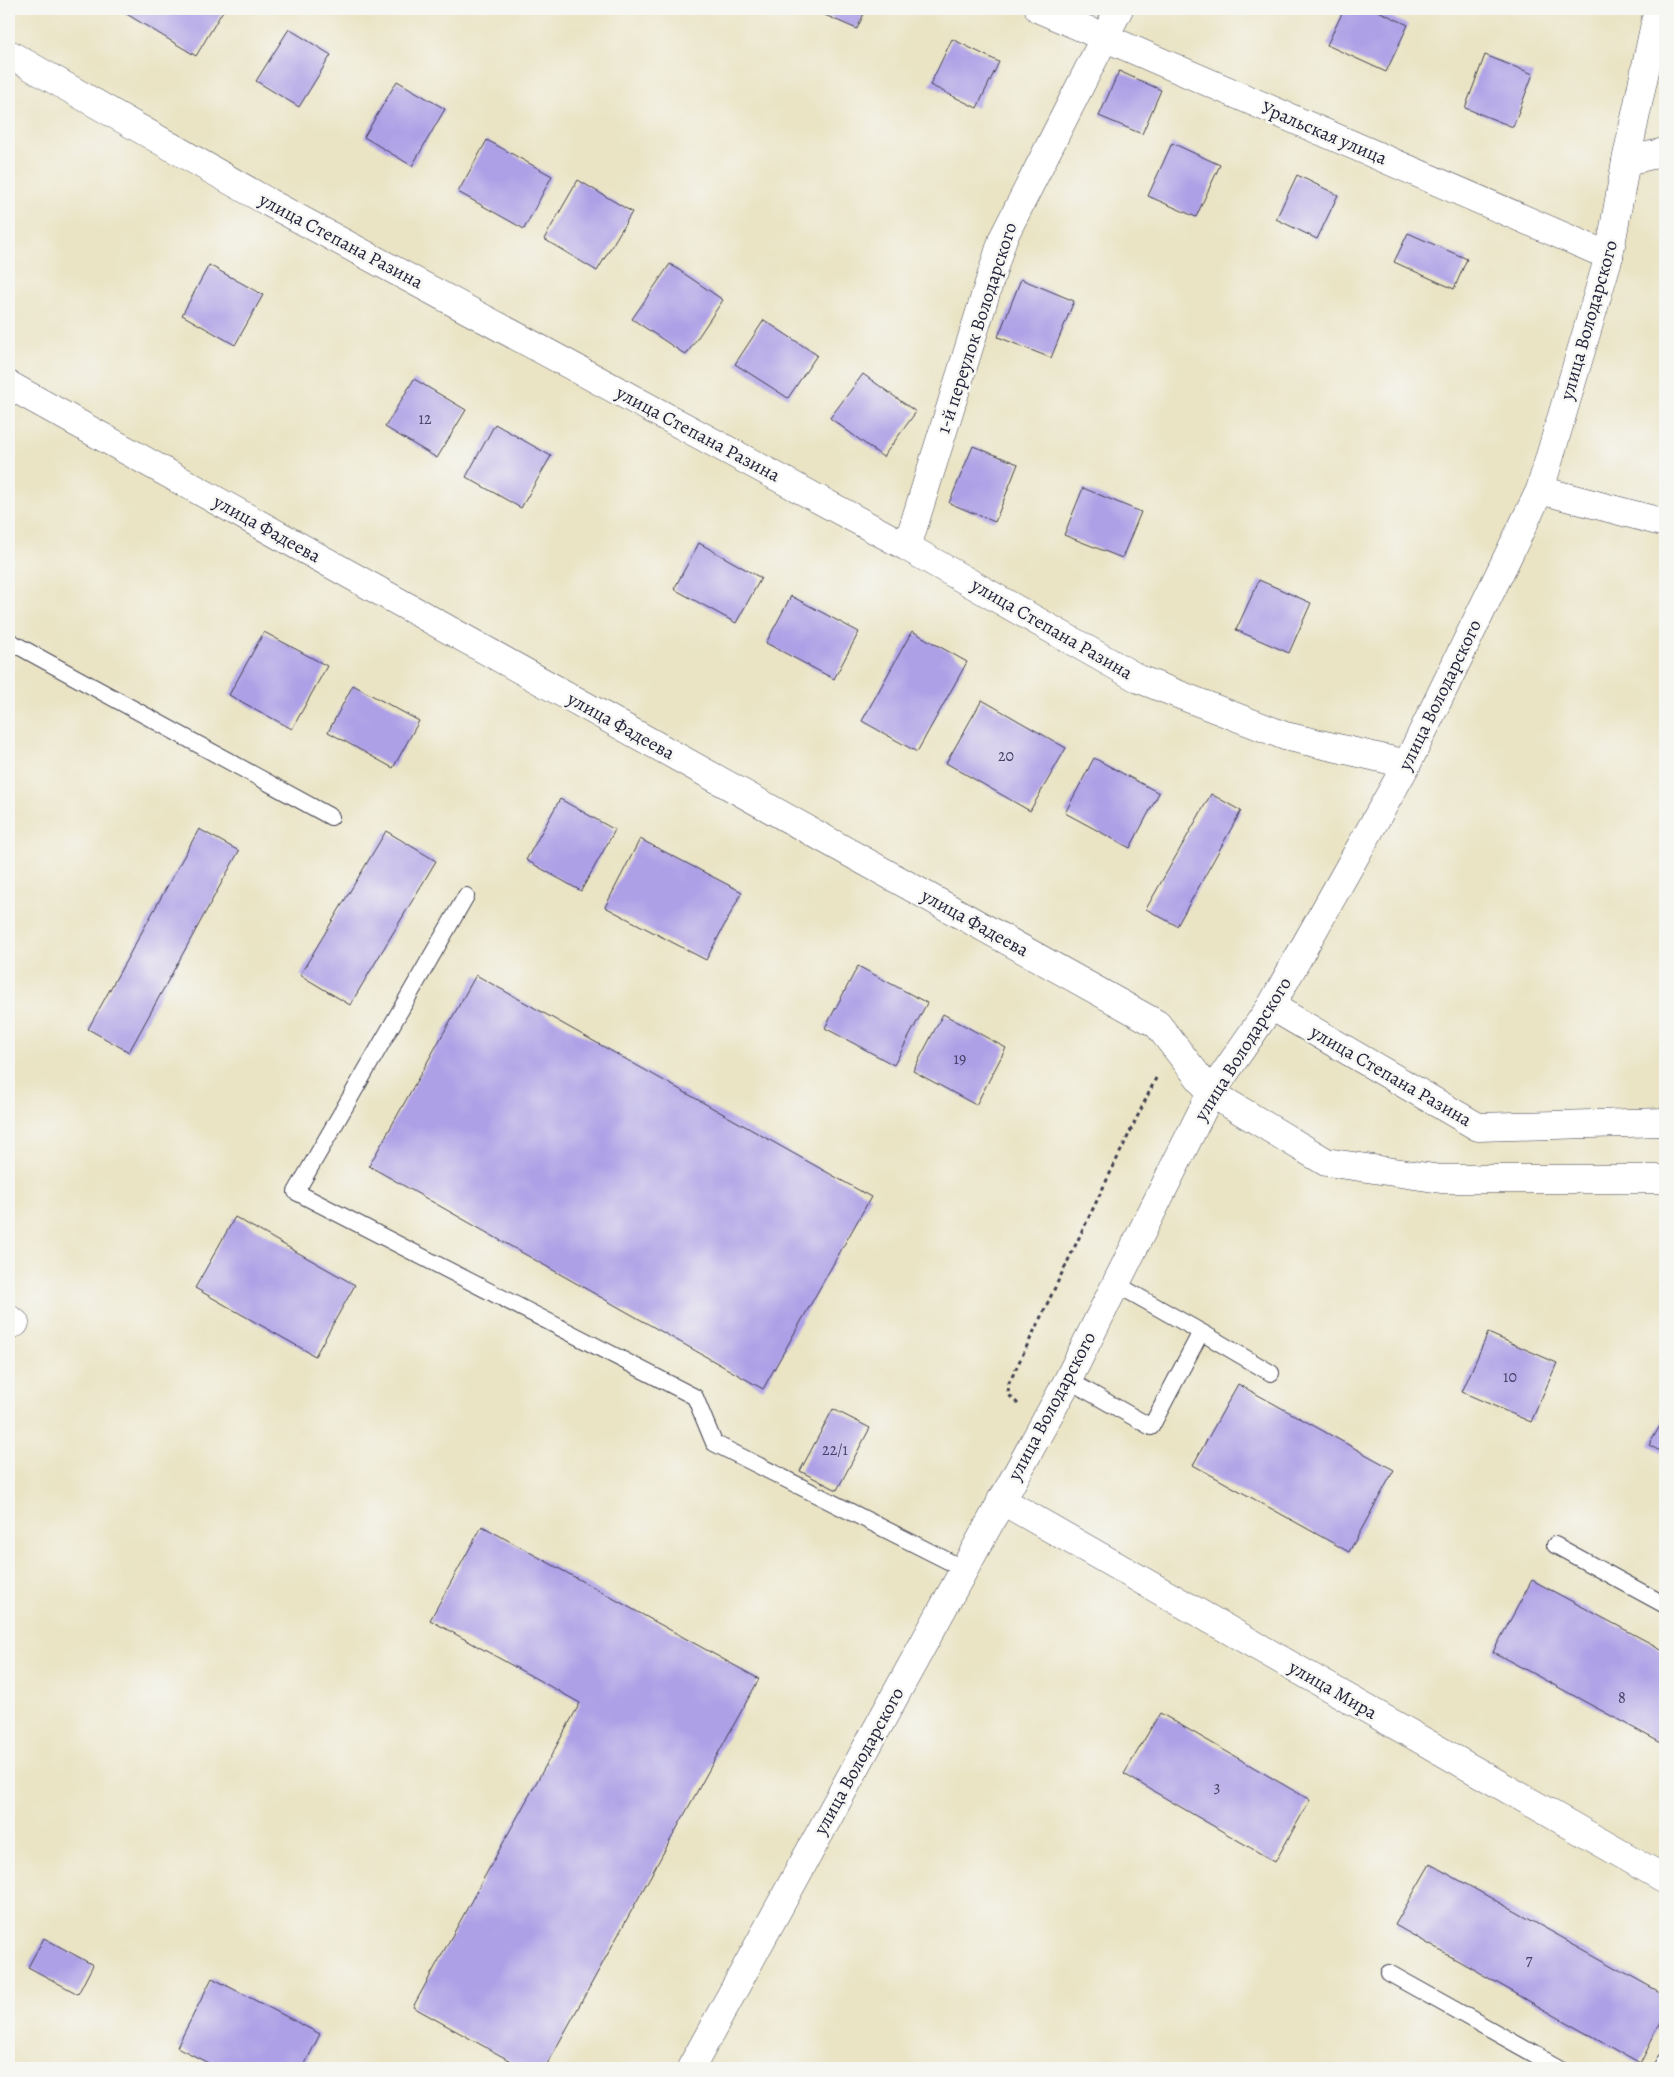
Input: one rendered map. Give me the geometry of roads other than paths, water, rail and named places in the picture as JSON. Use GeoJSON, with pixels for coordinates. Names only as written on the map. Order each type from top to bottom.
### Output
{"type":"FeatureCollection","features":[{"type":"Feature","properties":{"kind":"street","name":"Уральская улица"},"geometry":{"type":"LineString","coordinates":[[1039,9],[1609,256]]}},
{"type":"Feature","properties":{"kind":"street","name":"1-й переулок Володарского"},"geometry":{"type":"LineString","coordinates":[[907,547],[1003,238],[1120,9]]}},
{"type":"Feature","properties":{"kind":"street","name":"улица Володарского"},"geometry":{"type":"LineString","coordinates":[[691,2068],[1068,1380],[1211,1093],[1271,1006],[1406,764],[1540,490],[1609,256],[1626,161],[1658,9]]}},
{"type":"Feature","properties":{"kind":"street","name":"улица Степана Разина"},"geometry":{"type":"LineString","coordinates":[[9,54],[268,202],[907,547],[1139,679],[1285,736],[1406,764]]}},
{"type":"Feature","properties":{"kind":"street"},"geometry":{"type":"LineString","coordinates":[[1626,161],[1665,152]]}},
{"type":"Feature","properties":{"kind":"street","name":"улица Фадеева"},"geometry":{"type":"LineString","coordinates":[[9,385],[1157,1024],[1211,1093]]}},
{"type":"Feature","properties":{"kind":"street"},"geometry":{"type":"LineString","coordinates":[[1540,490],[1665,522]]}},
{"type":"Feature","properties":{"kind":"street","name":"улица Степана Разина"},"geometry":{"type":"LineString","coordinates":[[1271,1006],[1478,1127],[1665,1122]]}},
{"type":"Feature","properties":{"kind":"street"},"geometry":{"type":"LineString","coordinates":[[1211,1093],[1326,1162],[1441,1179],[1665,1179]]}},
{"type":"Feature","properties":{"kind":"street","name":"улица Мира"},"geometry":{"type":"LineString","coordinates":[[1001,1500],[1665,1879]]}},
{"type":"Feature","properties":{"kind":"lane"},"geometry":{"type":"LineString","coordinates":[[9,641],[331,817]]}},
{"type":"Feature","properties":{"kind":"lane"},"geometry":{"type":"LineString","coordinates":[[466,896],[296,1192],[695,1397],[714,1443],[964,1568]]}},
{"type":"Feature","properties":{"kind":"lane"},"geometry":{"type":"LineString","coordinates":[[1116,1284],[1271,1373]]}},
{"type":"Feature","properties":{"kind":"lane"},"geometry":{"type":"LineString","coordinates":[[1068,1380],[1151,1427],[1201,1332]]}},
{"type":"Feature","properties":{"kind":"lane"},"geometry":{"type":"LineString","coordinates":[[1555,1546],[1665,1605]]}},
{"type":"Feature","properties":{"kind":"lane"},"geometry":{"type":"LineString","coordinates":[[1389,1973],[1559,2068]]}},
{"type":"Feature","properties":{"kind":"lane"},"geometry":{"type":"LineString","coordinates":[[1661,2068],[1665,2062]]}}]}
